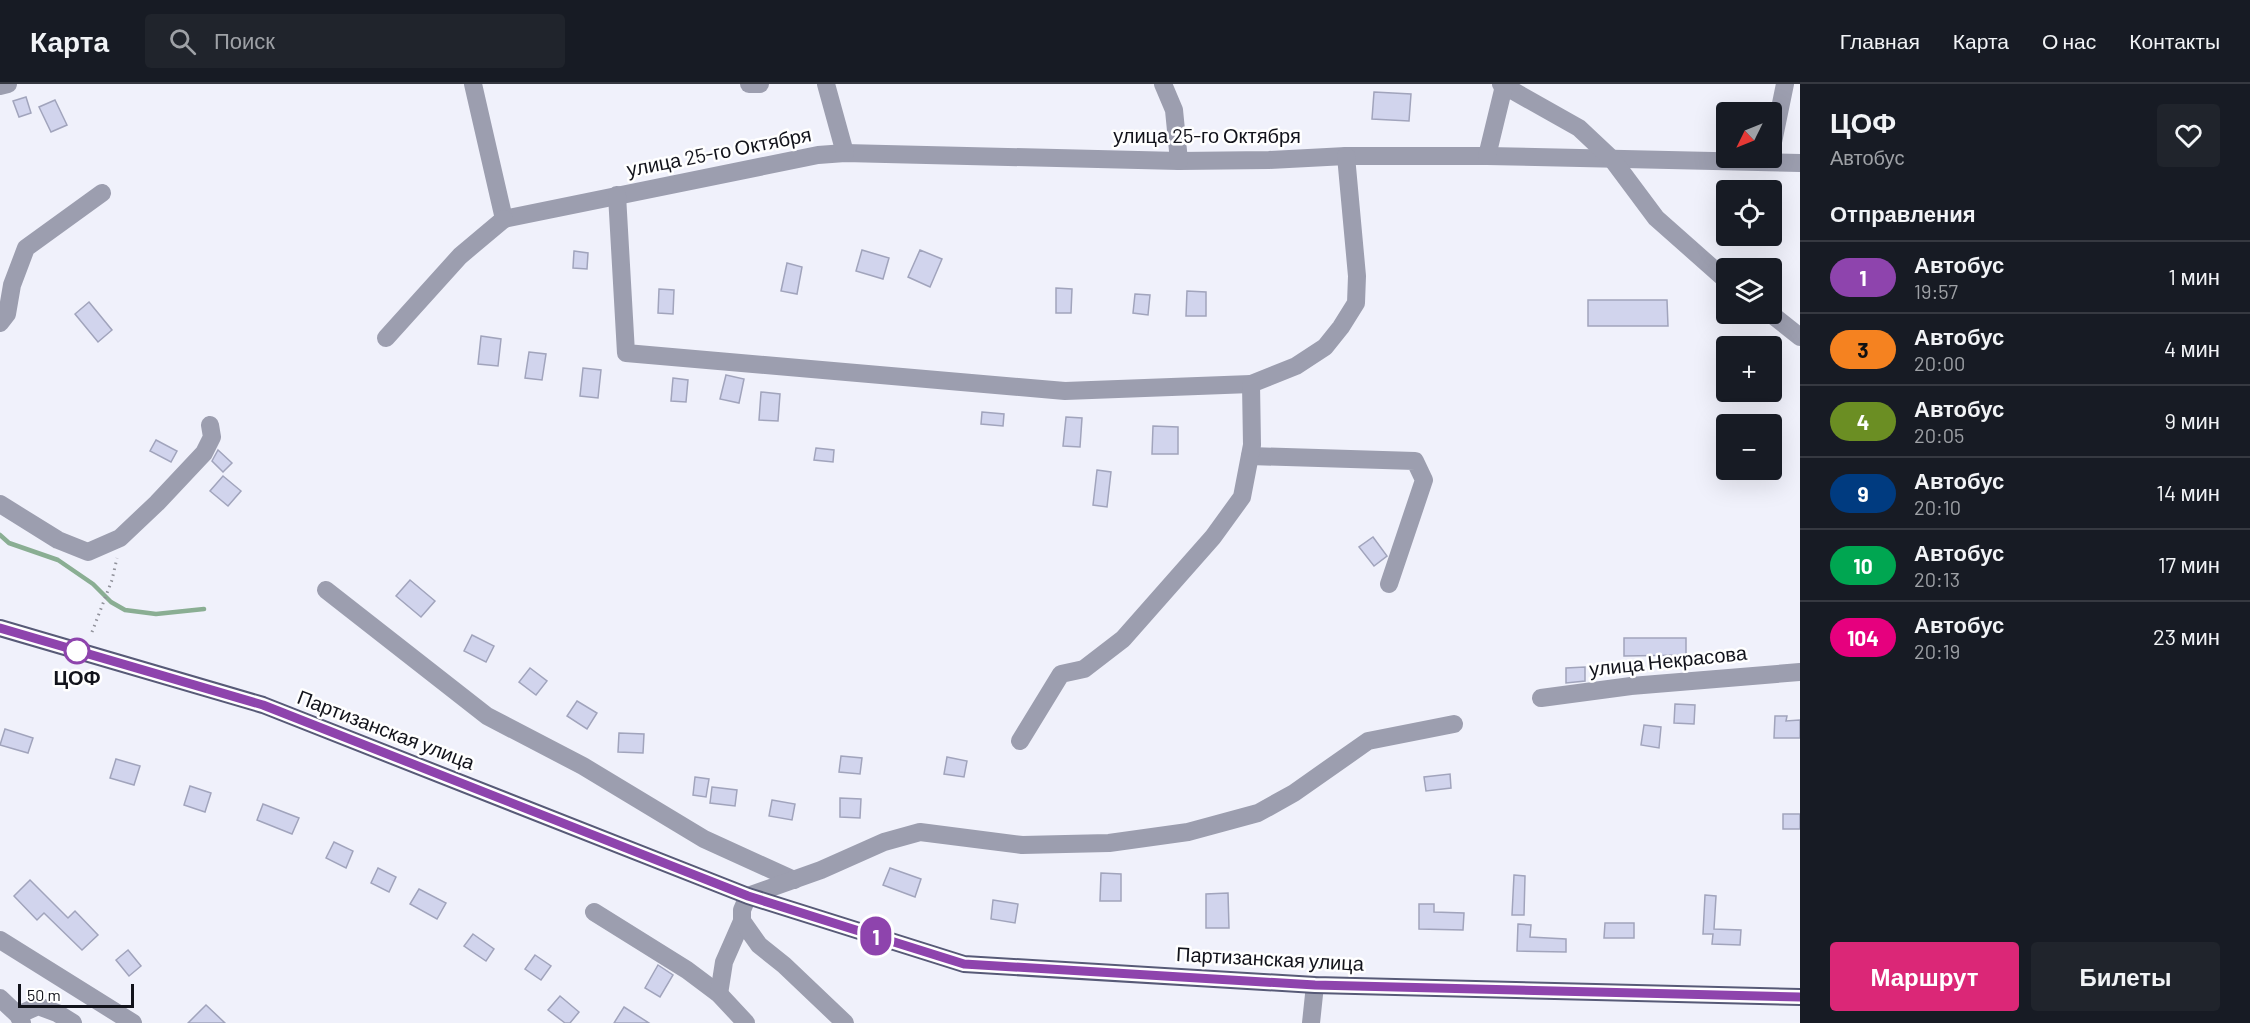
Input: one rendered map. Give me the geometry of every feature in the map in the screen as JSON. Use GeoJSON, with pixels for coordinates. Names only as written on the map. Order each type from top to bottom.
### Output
{"type":"FeatureCollection","features":[{"type":"Feature","properties":{"kind":"main road","name":"Партизанская улица"},"geometry":{"type":"LineString","coordinates":[[0,628],[263,705],[748,896],[964,964],[1315,985],[1800,997]]}},
{"type":"Feature","properties":{"kind":"street"},"geometry":{"type":"LineString","coordinates":[[0,86],[8,84]]}},
{"type":"Feature","properties":{"kind":"street"},"geometry":{"type":"LineString","coordinates":[[386,338],[460,256],[504,219],[473,84]]}},
{"type":"Feature","properties":{"kind":"street"},"geometry":{"type":"LineString","coordinates":[[749,84],[760,84]]}},
{"type":"Feature","properties":{"kind":"street"},"geometry":{"type":"LineString","coordinates":[[826,84],[844,153]]}},
{"type":"Feature","properties":{"kind":"street"},"geometry":{"type":"LineString","coordinates":[[1163,84],[1174,111],[1179,161]]}},
{"type":"Feature","properties":{"kind":"street"},"geometry":{"type":"LineString","coordinates":[[1781,102],[1785,84]]}},
{"type":"Feature","properties":{"kind":"street"},"geometry":{"type":"LineString","coordinates":[[1487,156],[1503,85],[1579,128],[1612,159],[1656,218],[1716,271]]}},
{"type":"Feature","properties":{"kind":"street","name":"улица 25-го Октября"},"geometry":{"type":"LineString","coordinates":[[504,219],[818,155],[844,153],[1179,161],[1346,156],[1612,159],[1716,157]]}},
{"type":"Feature","properties":{"kind":"street"},"geometry":{"type":"LineString","coordinates":[[617,195],[626,353],[1065,391],[1251,384],[1296,366],[1325,347],[1356,303],[1357,276],[1346,156]]}},
{"type":"Feature","properties":{"kind":"street","name":"улица 25-го Октября"},"geometry":{"type":"LineString","coordinates":[[1782,159],[1800,163]]}},
{"type":"Feature","properties":{"kind":"street"},"geometry":{"type":"LineString","coordinates":[[0,323],[7,314],[12,285],[26,248],[102,193]]}},
{"type":"Feature","properties":{"kind":"street"},"geometry":{"type":"LineString","coordinates":[[1782,323],[1800,337]]}},
{"type":"Feature","properties":{"kind":"street"},"geometry":{"type":"LineString","coordinates":[[1020,741],[1060,674],[1084,669],[1123,639],[1213,537],[1242,497],[1252,445],[1251,384]]}},
{"type":"Feature","properties":{"kind":"street"},"geometry":{"type":"LineString","coordinates":[[0,504],[58,540],[88,552],[120,538],[204,453],[212,437],[210,425]]}},
{"type":"Feature","properties":{"kind":"street"},"geometry":{"type":"LineString","coordinates":[[1250,456],[1415,461],[1424,480],[1389,584]]}},
{"type":"Feature","properties":{"kind":"street"},"geometry":{"type":"LineString","coordinates":[[326,590],[487,716],[583,766],[704,839],[794,880]]}},
{"type":"Feature","properties":{"kind":"street","name":"улица Некрасова"},"geometry":{"type":"LineString","coordinates":[[1541,698],[1631,686],[1800,672]]}},
{"type":"Feature","properties":{"kind":"street"},"geometry":{"type":"LineString","coordinates":[[719,994],[724,962],[742,921],[742,910],[748,896],[794,880],[884,842],[920,832],[1022,845],[1109,843],[1188,832],[1258,813],[1294,793],[1368,741],[1454,724]]}},
{"type":"Feature","properties":{"kind":"street"},"geometry":{"type":"LineString","coordinates":[[594,912],[687,970],[719,994],[746,1023]]}},
{"type":"Feature","properties":{"kind":"street"},"geometry":{"type":"LineString","coordinates":[[742,921],[759,945],[784,965],[845,1023]]}},
{"type":"Feature","properties":{"kind":"street"},"geometry":{"type":"LineString","coordinates":[[0,940],[133,1023]]}},
{"type":"Feature","properties":{"kind":"street"},"geometry":{"type":"LineString","coordinates":[[1311,1023],[1315,985]]}},
{"type":"Feature","properties":{"kind":"street"},"geometry":{"type":"LineString","coordinates":[[0,998],[20,1019],[39,1006],[73,1023]]}},
{"type":"Feature","properties":{"kind":"path"},"geometry":{"type":"LineString","coordinates":[[92,632],[117,563],[120,538]]}},
{"type":"Feature","properties":{"kind":"building"},"geometry":{"type":"Polygon","coordinates":[[[1374,92],[1411,94],[1409,121],[1372,119],[1374,92]]]}},
{"type":"Feature","properties":{"kind":"building"},"geometry":{"type":"Polygon","coordinates":[[[26,97],[31,113],[19,117],[13,101],[26,97]]]}},
{"type":"Feature","properties":{"kind":"building"},"geometry":{"type":"Polygon","coordinates":[[[55,100],[67,125],[51,132],[39,107],[55,100]]]}},
{"type":"Feature","properties":{"kind":"building"},"geometry":{"type":"Polygon","coordinates":[[[862,250],[889,258],[883,279],[856,271],[862,250]]]}},
{"type":"Feature","properties":{"kind":"building"},"geometry":{"type":"Polygon","coordinates":[[[920,250],[942,259],[930,287],[908,277],[920,250]]]}},
{"type":"Feature","properties":{"kind":"building"},"geometry":{"type":"Polygon","coordinates":[[[574,251],[588,253],[587,269],[573,268],[574,251]]]}},
{"type":"Feature","properties":{"kind":"building"},"geometry":{"type":"Polygon","coordinates":[[[787,263],[802,267],[797,294],[781,291],[787,263]]]}},
{"type":"Feature","properties":{"kind":"building"},"geometry":{"type":"Polygon","coordinates":[[[1056,288],[1072,289],[1071,313],[1056,313],[1056,288]]]}},
{"type":"Feature","properties":{"kind":"building"},"geometry":{"type":"Polygon","coordinates":[[[659,289],[674,290],[673,314],[658,313],[659,289]]]}},
{"type":"Feature","properties":{"kind":"building"},"geometry":{"type":"Polygon","coordinates":[[[1187,291],[1206,292],[1206,316],[1186,316],[1187,291]]]}},
{"type":"Feature","properties":{"kind":"building"},"geometry":{"type":"Polygon","coordinates":[[[1135,294],[1150,295],[1148,315],[1133,313],[1135,294]]]}},
{"type":"Feature","properties":{"kind":"building"},"geometry":{"type":"Polygon","coordinates":[[[1588,300],[1667,300],[1668,326],[1588,326],[1588,300]]]}},
{"type":"Feature","properties":{"kind":"building"},"geometry":{"type":"Polygon","coordinates":[[[89,302],[112,330],[98,342],[75,314],[89,302]]]}},
{"type":"Feature","properties":{"kind":"building"},"geometry":{"type":"Polygon","coordinates":[[[481,336],[501,339],[498,366],[478,364],[481,336]]]}},
{"type":"Feature","properties":{"kind":"building"},"geometry":{"type":"Polygon","coordinates":[[[529,352],[546,354],[542,380],[525,378],[529,352]]]}},
{"type":"Feature","properties":{"kind":"building"},"geometry":{"type":"Polygon","coordinates":[[[583,368],[601,370],[598,398],[580,396],[583,368]]]}},
{"type":"Feature","properties":{"kind":"building"},"geometry":{"type":"Polygon","coordinates":[[[726,375],[744,379],[739,403],[720,399],[726,375]]]}},
{"type":"Feature","properties":{"kind":"building"},"geometry":{"type":"Polygon","coordinates":[[[673,378],[688,380],[686,402],[671,401],[673,378]]]}},
{"type":"Feature","properties":{"kind":"building"},"geometry":{"type":"Polygon","coordinates":[[[761,392],[780,394],[778,421],[759,420],[761,392]]]}},
{"type":"Feature","properties":{"kind":"building"},"geometry":{"type":"Polygon","coordinates":[[[982,412],[1004,414],[1003,426],[981,424],[982,412]]]}},
{"type":"Feature","properties":{"kind":"building"},"geometry":{"type":"Polygon","coordinates":[[[1066,417],[1082,418],[1080,447],[1063,446],[1066,417]]]}},
{"type":"Feature","properties":{"kind":"building"},"geometry":{"type":"Polygon","coordinates":[[[1153,426],[1178,427],[1178,454],[1152,454],[1153,426]]]}},
{"type":"Feature","properties":{"kind":"building"},"geometry":{"type":"Polygon","coordinates":[[[156,440],[177,451],[171,462],[150,451],[156,440]]]}},
{"type":"Feature","properties":{"kind":"building"},"geometry":{"type":"Polygon","coordinates":[[[816,448],[834,450],[833,462],[814,460],[816,448]]]}},
{"type":"Feature","properties":{"kind":"building"},"geometry":{"type":"Polygon","coordinates":[[[218,450],[232,463],[223,472],[212,461],[218,450]]]}},
{"type":"Feature","properties":{"kind":"building"},"geometry":{"type":"Polygon","coordinates":[[[1097,470],[1111,472],[1107,507],[1093,505],[1097,470]]]}},
{"type":"Feature","properties":{"kind":"building"},"geometry":{"type":"Polygon","coordinates":[[[223,476],[241,491],[228,506],[210,491],[223,476]]]}},
{"type":"Feature","properties":{"kind":"building"},"geometry":{"type":"Polygon","coordinates":[[[1373,537],[1387,556],[1374,566],[1359,547],[1373,537]]]}},
{"type":"Feature","properties":{"kind":"building"},"geometry":{"type":"Polygon","coordinates":[[[410,580],[435,601],[421,617],[396,596],[410,580]]]}},
{"type":"Feature","properties":{"kind":"building"},"geometry":{"type":"Polygon","coordinates":[[[472,635],[494,646],[486,662],[464,651],[472,635]]]}},
{"type":"Feature","properties":{"kind":"building"},"geometry":{"type":"Polygon","coordinates":[[[1624,638],[1686,638],[1686,655],[1624,656],[1624,638]]]}},
{"type":"Feature","properties":{"kind":"building"},"geometry":{"type":"Polygon","coordinates":[[[1585,667],[1585,681],[1566,683],[1566,668],[1585,667]]]}},
{"type":"Feature","properties":{"kind":"building"},"geometry":{"type":"Polygon","coordinates":[[[530,668],[547,681],[536,695],[519,682],[530,668]]]}},
{"type":"Feature","properties":{"kind":"building"},"geometry":{"type":"Polygon","coordinates":[[[577,701],[597,713],[587,729],[567,716],[577,701]]]}},
{"type":"Feature","properties":{"kind":"building"},"geometry":{"type":"Polygon","coordinates":[[[1675,704],[1695,705],[1694,724],[1674,723],[1675,704]]]}},
{"type":"Feature","properties":{"kind":"building"},"geometry":{"type":"Polygon","coordinates":[[[1775,716],[1787,716],[1786,721],[1800,720],[1800,738],[1774,738],[1775,716]]]}},
{"type":"Feature","properties":{"kind":"building"},"geometry":{"type":"Polygon","coordinates":[[[1644,725],[1661,727],[1659,748],[1641,745],[1644,725]]]}},
{"type":"Feature","properties":{"kind":"building"},"geometry":{"type":"Polygon","coordinates":[[[5,729],[33,738],[28,753],[0,745],[5,729]]]}},
{"type":"Feature","properties":{"kind":"building"},"geometry":{"type":"Polygon","coordinates":[[[619,733],[644,734],[643,753],[618,752],[619,733]]]}},
{"type":"Feature","properties":{"kind":"building"},"geometry":{"type":"Polygon","coordinates":[[[841,756],[862,758],[860,774],[839,772],[841,756]]]}},
{"type":"Feature","properties":{"kind":"building"},"geometry":{"type":"Polygon","coordinates":[[[947,757],[967,761],[964,777],[944,774],[947,757]]]}},
{"type":"Feature","properties":{"kind":"building"},"geometry":{"type":"Polygon","coordinates":[[[116,759],[140,766],[134,785],[110,778],[116,759]]]}},
{"type":"Feature","properties":{"kind":"building"},"geometry":{"type":"Polygon","coordinates":[[[1450,774],[1451,788],[1426,791],[1424,777],[1450,774]]]}},
{"type":"Feature","properties":{"kind":"building"},"geometry":{"type":"Polygon","coordinates":[[[695,777],[709,779],[706,797],[693,795],[695,777]]]}},
{"type":"Feature","properties":{"kind":"building"},"geometry":{"type":"Polygon","coordinates":[[[190,786],[211,793],[205,812],[184,805],[190,786]]]}},
{"type":"Feature","properties":{"kind":"building"},"geometry":{"type":"Polygon","coordinates":[[[712,787],[737,790],[735,806],[710,803],[712,787]]]}},
{"type":"Feature","properties":{"kind":"building"},"geometry":{"type":"Polygon","coordinates":[[[840,798],[861,799],[860,818],[840,817],[840,798]]]}},
{"type":"Feature","properties":{"kind":"building"},"geometry":{"type":"Polygon","coordinates":[[[772,800],[795,804],[792,820],[769,816],[772,800]]]}},
{"type":"Feature","properties":{"kind":"building"},"geometry":{"type":"Polygon","coordinates":[[[263,804],[299,818],[292,834],[257,820],[263,804]]]}},
{"type":"Feature","properties":{"kind":"building"},"geometry":{"type":"Polygon","coordinates":[[[1783,814],[1800,814],[1800,829],[1783,829],[1783,814]]]}},
{"type":"Feature","properties":{"kind":"building"},"geometry":{"type":"Polygon","coordinates":[[[334,842],[353,851],[346,868],[326,858],[334,842]]]}},
{"type":"Feature","properties":{"kind":"building"},"geometry":{"type":"Polygon","coordinates":[[[378,868],[396,877],[389,892],[371,883],[378,868]]]}},
{"type":"Feature","properties":{"kind":"building"},"geometry":{"type":"Polygon","coordinates":[[[890,868],[921,879],[915,897],[883,885],[890,868]]]}},
{"type":"Feature","properties":{"kind":"building"},"geometry":{"type":"Polygon","coordinates":[[[1101,873],[1121,874],[1121,901],[1100,901],[1101,873]]]}},
{"type":"Feature","properties":{"kind":"building"},"geometry":{"type":"Polygon","coordinates":[[[1514,875],[1525,876],[1524,915],[1512,915],[1514,875]]]}},
{"type":"Feature","properties":{"kind":"building"},"geometry":{"type":"Polygon","coordinates":[[[30,880],[68,918],[75,911],[98,935],[82,950],[44,913],[37,920],[14,896],[30,880]]]}},
{"type":"Feature","properties":{"kind":"building"},"geometry":{"type":"Polygon","coordinates":[[[419,889],[446,903],[437,919],[410,904],[419,889]]]}},
{"type":"Feature","properties":{"kind":"building"},"geometry":{"type":"Polygon","coordinates":[[[1228,893],[1229,928],[1206,928],[1206,894],[1228,893]]]}},
{"type":"Feature","properties":{"kind":"building"},"geometry":{"type":"Polygon","coordinates":[[[1705,895],[1716,896],[1714,929],[1741,930],[1740,945],[1712,944],[1713,934],[1703,934],[1705,895]]]}},
{"type":"Feature","properties":{"kind":"building"},"geometry":{"type":"Polygon","coordinates":[[[993,900],[1018,904],[1015,923],[991,919],[993,900]]]}},
{"type":"Feature","properties":{"kind":"building"},"geometry":{"type":"Polygon","coordinates":[[[1419,904],[1434,904],[1434,912],[1464,913],[1463,930],[1419,929],[1419,904]]]}},
{"type":"Feature","properties":{"kind":"building"},"geometry":{"type":"Polygon","coordinates":[[[1605,923],[1634,923],[1634,938],[1604,938],[1605,923]]]}},
{"type":"Feature","properties":{"kind":"building"},"geometry":{"type":"Polygon","coordinates":[[[1518,924],[1531,925],[1530,937],[1566,939],[1566,952],[1517,951],[1518,924]]]}},
{"type":"Feature","properties":{"kind":"building"},"geometry":{"type":"Polygon","coordinates":[[[473,934],[494,949],[486,961],[464,946],[473,934]]]}},
{"type":"Feature","properties":{"kind":"building"},"geometry":{"type":"Polygon","coordinates":[[[128,950],[141,966],[129,976],[116,960],[128,950]]]}},
{"type":"Feature","properties":{"kind":"building"},"geometry":{"type":"Polygon","coordinates":[[[535,955],[551,966],[541,980],[525,969],[535,955]]]}},
{"type":"Feature","properties":{"kind":"building"},"geometry":{"type":"Polygon","coordinates":[[[658,965],[673,975],[660,997],[645,988],[658,965]]]}},
{"type":"Feature","properties":{"kind":"building"},"geometry":{"type":"Polygon","coordinates":[[[560,996],[579,1012],[570,1023],[565,1023],[548,1010],[560,996]]]}},
{"type":"Feature","properties":{"kind":"building"},"geometry":{"type":"Polygon","coordinates":[[[206,1005],[225,1023],[188,1023],[206,1005]]]}},
{"type":"Feature","properties":{"kind":"building"},"geometry":{"type":"Polygon","coordinates":[[[624,1007],[649,1023],[614,1023],[624,1007]]]}},
{"type":"Feature","properties":{"kind":"waterway"},"geometry":{"type":"LineString","coordinates":[[0,535],[9,543],[58,560],[93,584],[111,602],[125,610],[156,614],[204,609]]}},
{"type":"Feature","properties":{"kind":"bus line","name":"1"},"geometry":{"type":"LineString","coordinates":[[0,628],[263,705],[748,896],[964,964],[1315,985],[1800,997]]}},
{"type":"Feature","properties":{"kind":"place","name":"ЦОФ"},"geometry":{"type":"Point","coordinates":[77,651]}}]}
